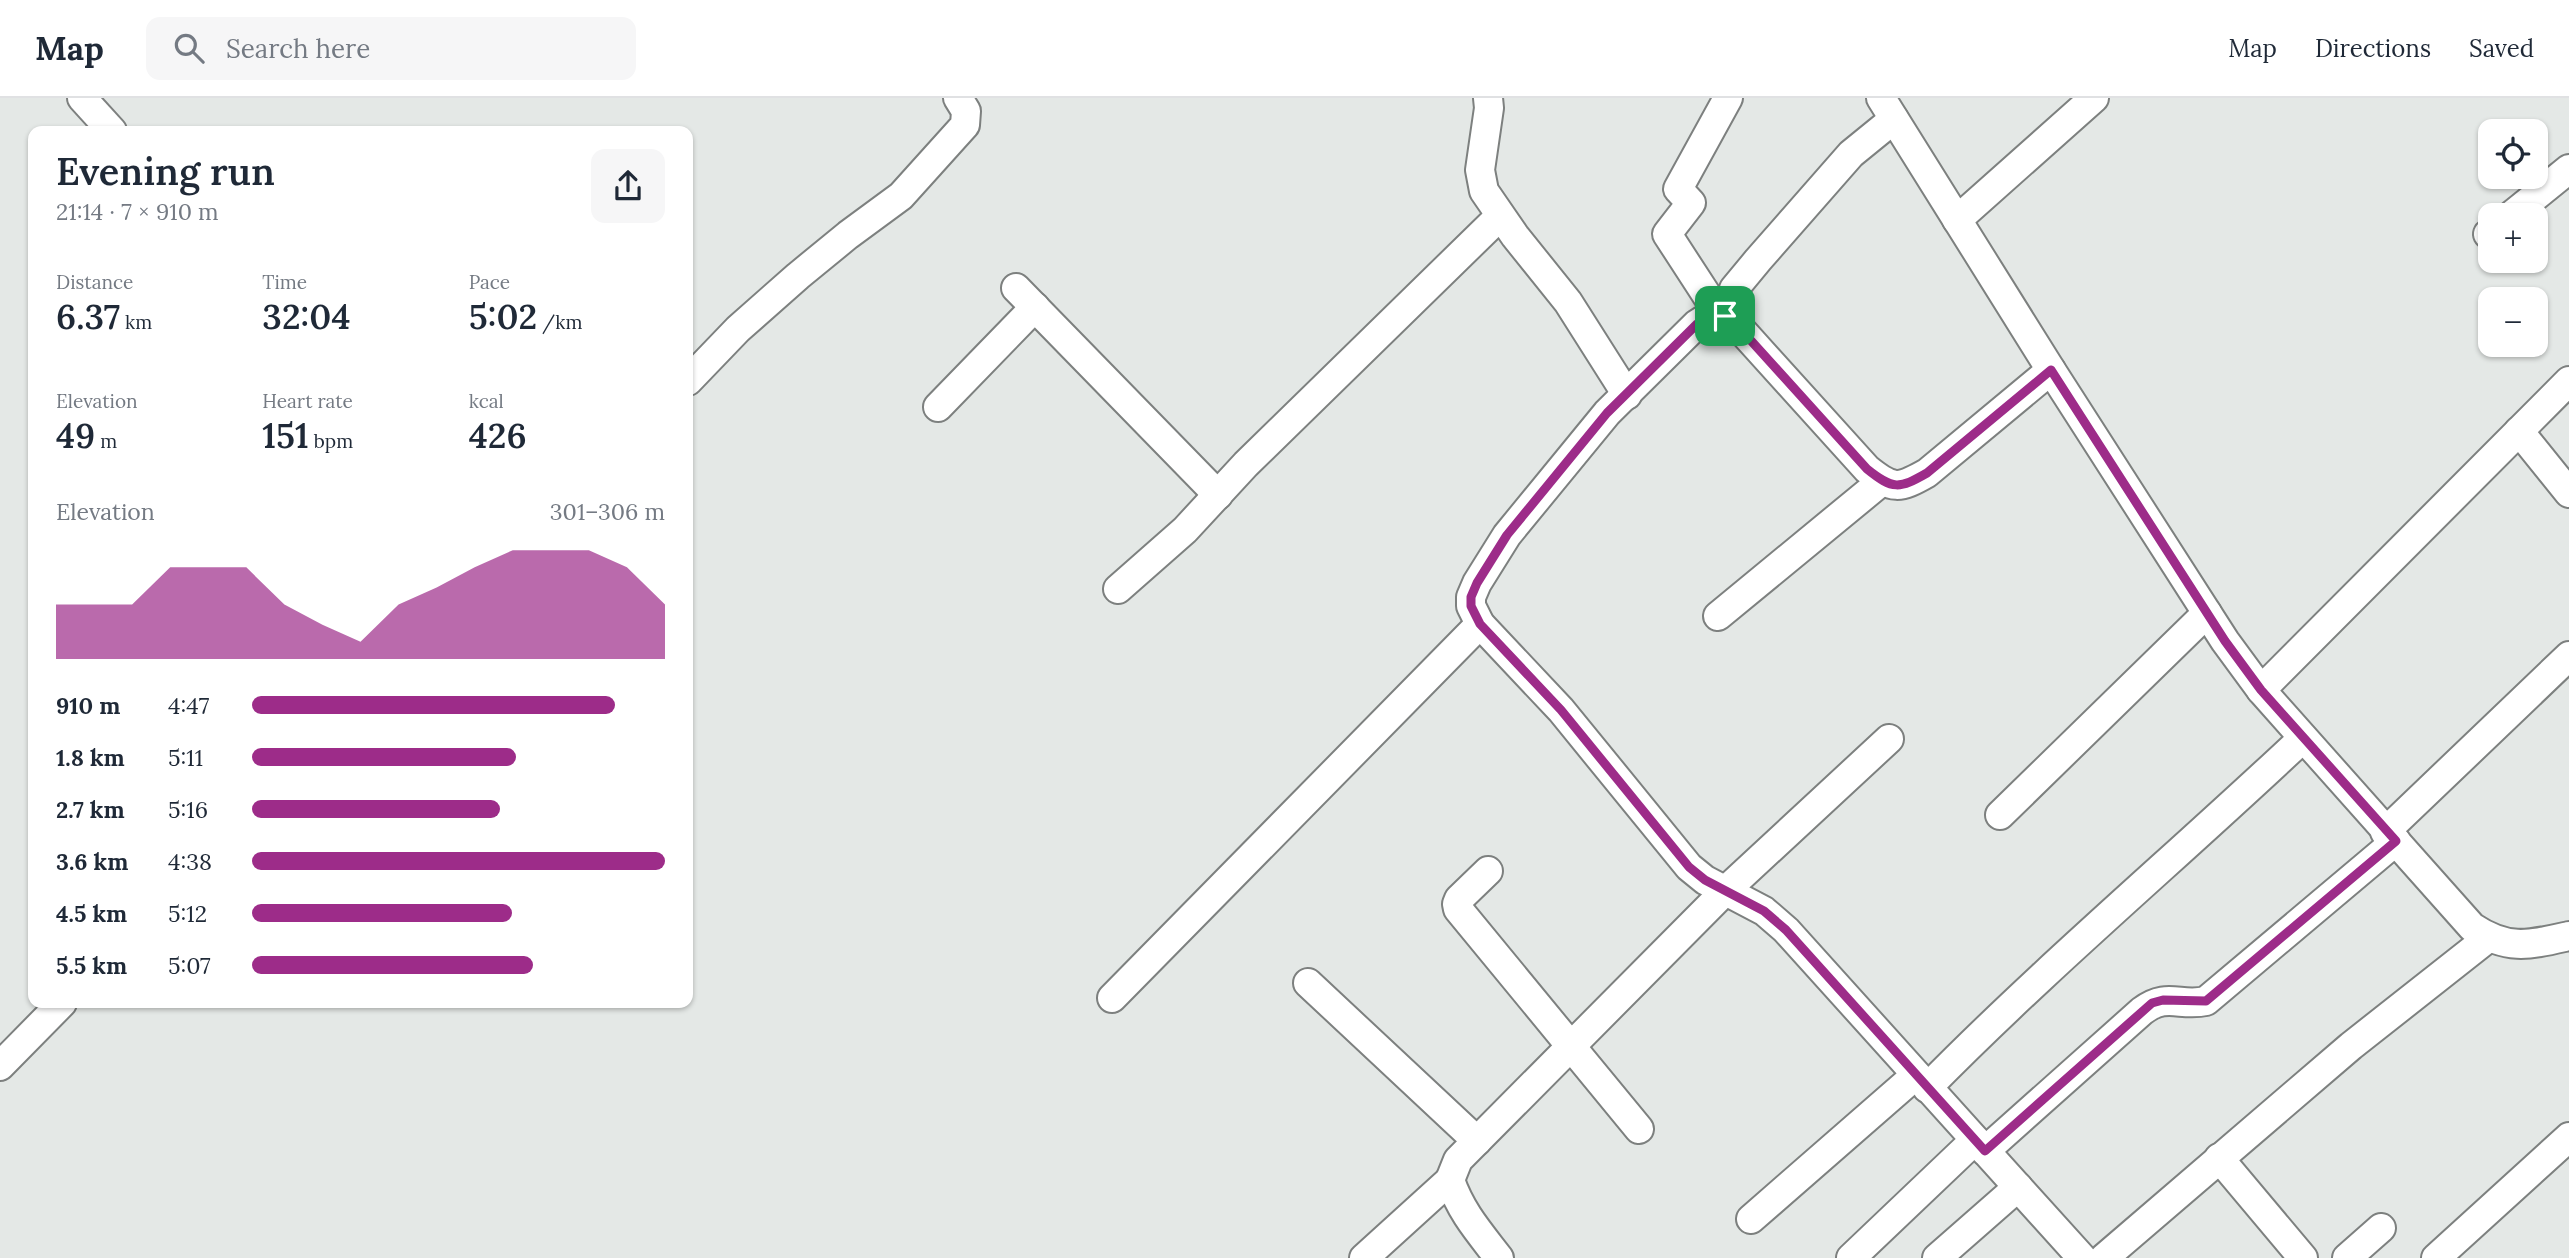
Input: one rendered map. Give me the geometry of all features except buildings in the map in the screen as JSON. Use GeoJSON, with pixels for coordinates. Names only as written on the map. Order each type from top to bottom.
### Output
{"type":"FeatureCollection","features":[{"type":"Feature","properties":{"kind":"street"},"geometry":{"type":"LineString","coordinates":[[82,98],[107,126]]}},
{"type":"Feature","properties":{"kind":"street"},"geometry":{"type":"LineString","coordinates":[[693,376],[738,329],[797,276],[848,234],[901,196],[965,125],[966,111],[958,98]]}},
{"type":"Feature","properties":{"kind":"street"},"geometry":{"type":"LineString","coordinates":[[1488,98],[1480,170],[1484,191],[1500,216],[1568,302],[1627,395]]}},
{"type":"Feature","properties":{"kind":"street"},"geometry":{"type":"LineString","coordinates":[[1728,98],[1678,189],[1691,203],[1667,234],[1722,315],[1735,323],[1867,469],[1882,481],[1906,485],[1927,473],[2051,370]]}},
{"type":"Feature","properties":{"kind":"street"},"geometry":{"type":"LineString","coordinates":[[1958,220],[2094,98]]}},
{"type":"Feature","properties":{"kind":"street"},"geometry":{"type":"LineString","coordinates":[[1722,315],[1734,289],[1851,155],[1888,108],[2051,370],[2207,613],[2261,690],[2472,927],[2488,938],[2506,944],[2528,946],[2569,936]]}},
{"type":"Feature","properties":{"kind":"street"},"geometry":{"type":"LineString","coordinates":[[2531,203],[2565,181]]}},
{"type":"Feature","properties":{"kind":"street"},"geometry":{"type":"LineString","coordinates":[[1118,589],[1185,530],[1246,464],[1500,216]]}},
{"type":"Feature","properties":{"kind":"street"},"geometry":{"type":"LineString","coordinates":[[938,407],[1026,298],[1218,495]]}},
{"type":"Feature","properties":{"kind":"street"},"geometry":{"type":"LineString","coordinates":[[1722,315],[1708,317],[1697,324],[1607,413],[1507,535],[1471,597],[1471,606],[1480,624],[1561,710],[1689,867],[1705,880],[1764,911],[1786,930],[2082,1258]]}},
{"type":"Feature","properties":{"kind":"street"},"geometry":{"type":"LineString","coordinates":[[2261,690],[2569,381]]}},
{"type":"Feature","properties":{"kind":"street"},"geometry":{"type":"LineString","coordinates":[[2519,431],[2569,493]]}},
{"type":"Feature","properties":{"kind":"street"},"geometry":{"type":"LineString","coordinates":[[1718,616],[1882,481]]}},
{"type":"Feature","properties":{"kind":"street"},"geometry":{"type":"LineString","coordinates":[[2000,815],[2207,613]]}},
{"type":"Feature","properties":{"kind":"street"},"geometry":{"type":"LineString","coordinates":[[1112,998],[1480,624]]}},
{"type":"Feature","properties":{"kind":"street"},"geometry":{"type":"LineString","coordinates":[[1851,1258],[2152,1003],[2163,1000],[2206,1001],[2391,836],[2569,656]]}},
{"type":"Feature","properties":{"kind":"street"},"geometry":{"type":"LineString","coordinates":[[1751,1219],[1973,1041],[2303,738]]}},
{"type":"Feature","properties":{"kind":"street"},"geometry":{"type":"LineString","coordinates":[[1364,1258],[1450,1180],[1458,1160],[1725,891],[1889,739]]}},
{"type":"Feature","properties":{"kind":"street"},"geometry":{"type":"LineString","coordinates":[[1488,871],[1459,899],[1458,909],[1639,1129]]}},
{"type":"Feature","properties":{"kind":"street"},"geometry":{"type":"LineString","coordinates":[[2104,1258],[2351,1046],[2488,938]]}},
{"type":"Feature","properties":{"kind":"street"},"geometry":{"type":"LineString","coordinates":[[1308,983],[1477,1141]]}},
{"type":"Feature","properties":{"kind":"street"},"geometry":{"type":"LineString","coordinates":[[0,1066],[57,1008]]}},
{"type":"Feature","properties":{"kind":"street"},"geometry":{"type":"LineString","coordinates":[[2436,1258],[2569,1137]]}},
{"type":"Feature","properties":{"kind":"street"},"geometry":{"type":"LineString","coordinates":[[2219,1158],[2303,1258]]}},
{"type":"Feature","properties":{"kind":"street"},"geometry":{"type":"LineString","coordinates":[[1450,1180],[1461,1208],[1499,1258]]}},
{"type":"Feature","properties":{"kind":"street"},"geometry":{"type":"LineString","coordinates":[[1937,1258],[2018,1187]]}},
{"type":"Feature","properties":{"kind":"street"},"geometry":{"type":"LineString","coordinates":[[2347,1258],[2381,1228]]}},
{"type":"Feature","properties":{"kind":"route"},"geometry":{"type":"LineString","coordinates":[[1719,314],[1725,316],[1735,323],[1867,469],[1882,481],[1894,485],[1906,485],[1927,473],[2051,370],[2225,641],[2261,690],[2385,832],[2396,841],[2206,1001],[2176,999],[2152,1003],[1985,1151],[1786,930],[1764,911],[1705,880],[1689,867],[1561,710],[1480,624],[1471,606],[1471,597],[1477,583],[1507,535],[1607,413],[1697,324],[1708,317],[1719,314]]}}]}
